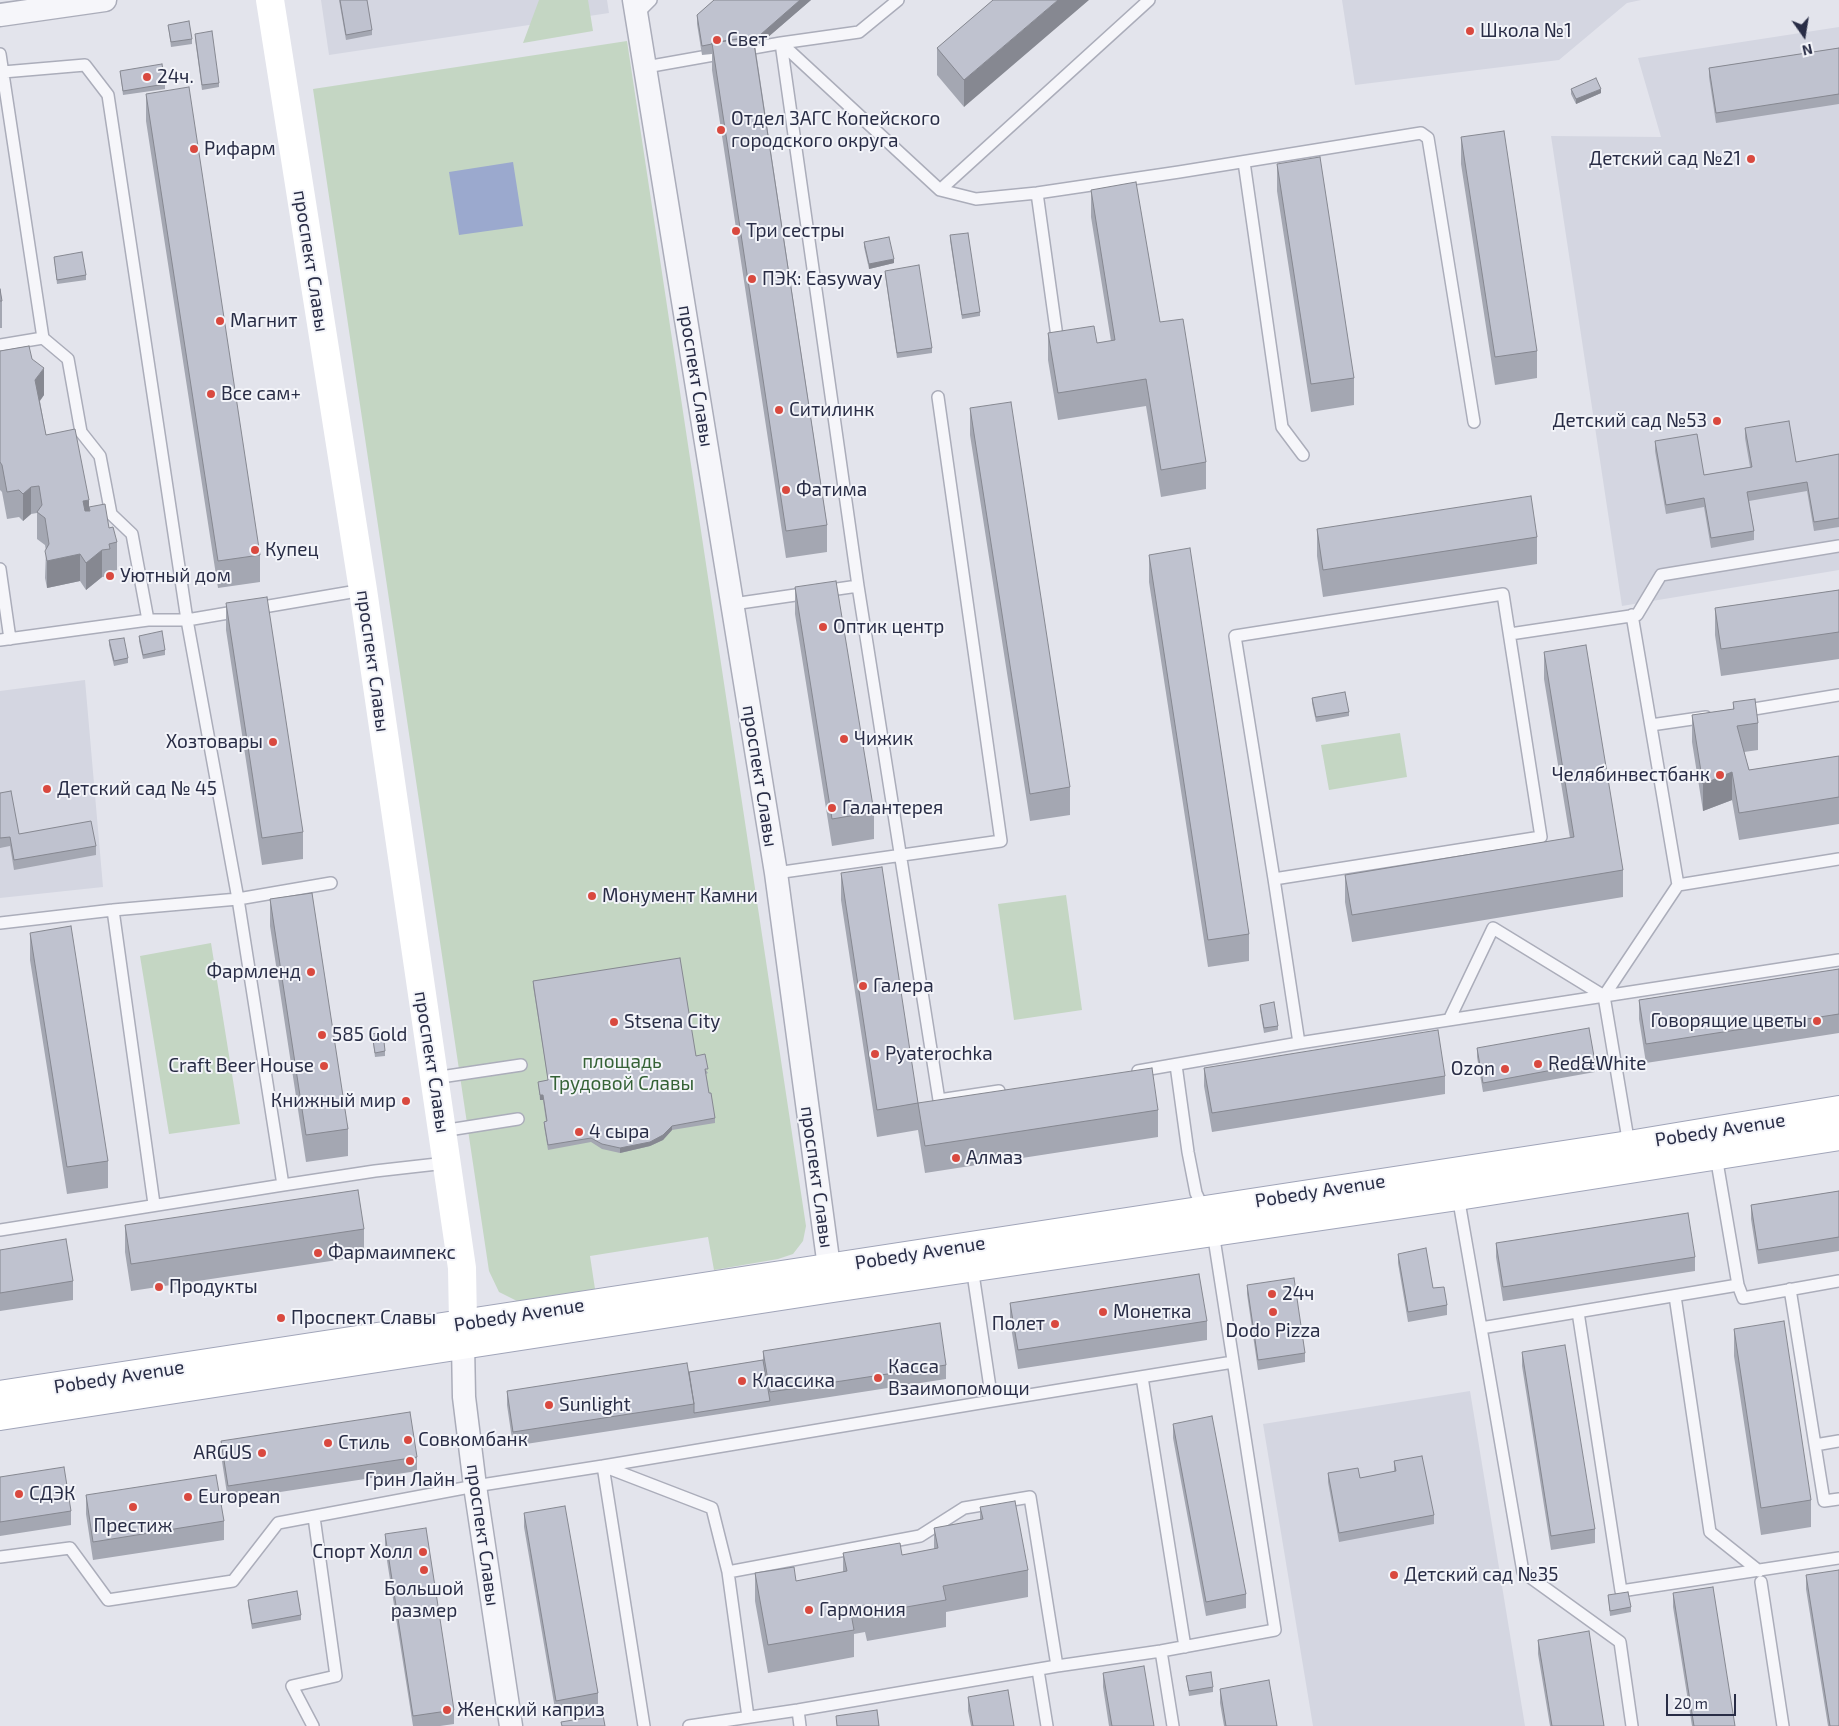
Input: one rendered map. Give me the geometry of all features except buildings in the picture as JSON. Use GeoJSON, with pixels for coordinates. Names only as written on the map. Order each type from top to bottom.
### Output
{"type":"FeatureCollection","features":[{"type":"Feature","properties":{"kind":"main road","name":"проспект Славы"},"geometry":{"type":"LineString","coordinates":[[270,0],[363,590],[462,1268],[463,1334]]}},
{"type":"Feature","properties":{"kind":"main road","name":"Pobedy Avenue"},"geometry":{"type":"LineString","coordinates":[[831,1278],[972,1267],[1208,1221],[1629,1145],[1839,1110]]}},
{"type":"Feature","properties":{"kind":"main road","name":"Pobedy Avenue"},"geometry":{"type":"LineString","coordinates":[[0,1395],[463,1334],[1208,1221],[1458,1196],[1839,1136]]}},
{"type":"Feature","properties":{"kind":"main road","name":"Pobedy Avenue"},"geometry":{"type":"LineString","coordinates":[[0,1416],[463,1334]]}},
{"type":"Feature","properties":{"kind":"street"},"geometry":{"type":"LineString","coordinates":[[0,15],[106,0]]}},
{"type":"Feature","properties":{"kind":"street","name":"проспект Славы"},"geometry":{"type":"LineString","coordinates":[[640,5],[646,67],[776,873],[831,1278]]}},
{"type":"Feature","properties":{"kind":"street","name":"проспект Славы"},"geometry":{"type":"LineString","coordinates":[[463,1334],[464,1397],[475,1486],[511,1726]]}},
{"type":"Feature","properties":{"kind":"lane"},"geometry":{"type":"LineString","coordinates":[[646,67],[860,32],[898,0]]}},
{"type":"Feature","properties":{"kind":"lane"},"geometry":{"type":"LineString","coordinates":[[940,190],[1150,0]]}},
{"type":"Feature","properties":{"kind":"lane"},"geometry":{"type":"LineString","coordinates":[[781,44],[940,190],[976,199],[1037,193],[1422,134],[1428,138],[1474,422]]}},
{"type":"Feature","properties":{"kind":"lane"},"geometry":{"type":"LineString","coordinates":[[781,44],[858,586],[939,1100],[1008,1090]]}},
{"type":"Feature","properties":{"kind":"lane"},"geometry":{"type":"LineString","coordinates":[[0,54],[43,338],[68,359],[81,432],[100,456],[111,514],[132,534],[148,620]]}},
{"type":"Feature","properties":{"kind":"lane"},"geometry":{"type":"LineString","coordinates":[[3,72],[85,65],[108,95],[187,620],[238,899],[283,1184]]}},
{"type":"Feature","properties":{"kind":"lane"},"geometry":{"type":"LineString","coordinates":[[1244,162],[1282,426],[1303,455]]}},
{"type":"Feature","properties":{"kind":"lane"},"geometry":{"type":"LineString","coordinates":[[1037,193],[1058,344]]}},
{"type":"Feature","properties":{"kind":"lane"},"geometry":{"type":"LineString","coordinates":[[0,345],[43,338]]}},
{"type":"Feature","properties":{"kind":"lane"},"geometry":{"type":"LineString","coordinates":[[776,873],[1001,841],[938,397]]}},
{"type":"Feature","properties":{"kind":"lane"},"geometry":{"type":"LineString","coordinates":[[1510,634],[1637,615],[1661,575],[1839,546]]}},
{"type":"Feature","properties":{"kind":"lane"},"geometry":{"type":"LineString","coordinates":[[0,569],[5,639],[148,620],[187,620],[363,590]]}},
{"type":"Feature","properties":{"kind":"lane"},"geometry":{"type":"LineString","coordinates":[[732,604],[858,586]]}},
{"type":"Feature","properties":{"kind":"lane"},"geometry":{"type":"LineString","coordinates":[[1274,879],[1541,837],[1503,594],[1235,636],[1299,1043]]}},
{"type":"Feature","properties":{"kind":"lane"},"geometry":{"type":"LineString","coordinates":[[1629,1145],[1604,996],[1678,885],[1632,615]]}},
{"type":"Feature","properties":{"kind":"lane"},"geometry":{"type":"LineString","coordinates":[[1651,726],[1839,695]]}},
{"type":"Feature","properties":{"kind":"lane"},"geometry":{"type":"LineString","coordinates":[[1678,885],[1839,859]]}},
{"type":"Feature","properties":{"kind":"lane"},"geometry":{"type":"LineString","coordinates":[[0,922],[238,899],[331,883]]}},
{"type":"Feature","properties":{"kind":"lane"},"geometry":{"type":"LineString","coordinates":[[113,910],[154,1204]]}},
{"type":"Feature","properties":{"kind":"lane"},"geometry":{"type":"LineString","coordinates":[[1449,1020],[1493,928],[1604,996]]}},
{"type":"Feature","properties":{"kind":"lane"},"geometry":{"type":"LineString","coordinates":[[1126,1072],[1299,1043],[1839,960]]}},
{"type":"Feature","properties":{"kind":"lane"},"geometry":{"type":"LineString","coordinates":[[434,1078],[521,1065]]}},
{"type":"Feature","properties":{"kind":"lane"},"geometry":{"type":"LineString","coordinates":[[689,1726],[798,1710],[1057,1666],[1161,1651],[1275,1630],[1233,1362],[1208,1221],[1196,1193],[1188,1152],[1176,1065]]}},
{"type":"Feature","properties":{"kind":"lane"},"geometry":{"type":"LineString","coordinates":[[442,1131],[518,1119]]}},
{"type":"Feature","properties":{"kind":"lane"},"geometry":{"type":"LineString","coordinates":[[1716,1156],[1738,1286],[1743,1298],[1839,1281]]}},
{"type":"Feature","properties":{"kind":"lane"},"geometry":{"type":"LineString","coordinates":[[0,1230],[283,1184],[446,1163]]}},
{"type":"Feature","properties":{"kind":"lane"},"geometry":{"type":"LineString","coordinates":[[1458,1196],[1523,1572],[1620,1642],[1632,1726]]}},
{"type":"Feature","properties":{"kind":"lane"},"geometry":{"type":"LineString","coordinates":[[972,1267],[992,1401]]}},
{"type":"Feature","properties":{"kind":"lane"},"geometry":{"type":"LineString","coordinates":[[1481,1328],[1738,1286]]}},
{"type":"Feature","properties":{"kind":"lane"},"geometry":{"type":"LineString","coordinates":[[1790,1289],[1824,1501],[1839,1499]]}},
{"type":"Feature","properties":{"kind":"lane"},"geometry":{"type":"LineString","coordinates":[[1675,1296],[1710,1532],[1760,1576],[1783,1726]]}},
{"type":"Feature","properties":{"kind":"lane"},"geometry":{"type":"LineString","coordinates":[[1578,1312],[1621,1591],[1760,1576],[1839,1558]]}},
{"type":"Feature","properties":{"kind":"lane"},"geometry":{"type":"LineString","coordinates":[[0,1557],[70,1548],[108,1600],[233,1581],[278,1524],[475,1486],[1233,1362]]}},
{"type":"Feature","properties":{"kind":"lane"},"geometry":{"type":"LineString","coordinates":[[1142,1377],[1185,1647]]}},
{"type":"Feature","properties":{"kind":"lane"},"geometry":{"type":"LineString","coordinates":[[1815,1445],[1839,1441]]}},
{"type":"Feature","properties":{"kind":"lane"},"geometry":{"type":"LineString","coordinates":[[603,1466],[712,1508],[728,1572],[748,1717]]}},
{"type":"Feature","properties":{"kind":"lane"},"geometry":{"type":"LineString","coordinates":[[603,1466],[644,1726]]}},
{"type":"Feature","properties":{"kind":"lane"},"geometry":{"type":"LineString","coordinates":[[728,1572],[920,1536],[964,1508],[1030,1497],[1057,1666]]}},
{"type":"Feature","properties":{"kind":"lane"},"geometry":{"type":"LineString","coordinates":[[313,1726],[292,1686],[336,1676],[314,1517]]}},
{"type":"Feature","properties":{"kind":"lane"},"geometry":{"type":"LineString","coordinates":[[1161,1651],[1173,1726]]}},
{"type":"Feature","properties":{"kind":"lane"},"geometry":{"type":"LineString","coordinates":[[1038,1670],[1047,1726]]}},
{"type":"Feature","properties":{"kind":"lane"},"geometry":{"type":"LineString","coordinates":[[798,1710],[800,1726]]}},
{"type":"Feature","properties":{"kind":"shaded area"},"geometry":{"type":"Polygon","coordinates":[[[321,0],[607,0],[609,13],[329,55],[321,0]]]}},
{"type":"Feature","properties":{"kind":"shaded area","name":"Школа №1"},"geometry":{"type":"Polygon","coordinates":[[[1342,0],[1641,0],[1627,3],[1559,60],[1355,85],[1342,0]]]}},
{"type":"Feature","properties":{"kind":"shaded area","name":"Детский сад №53"},"geometry":{"type":"Polygon","coordinates":[[[1839,27],[1839,570],[1622,606],[1551,136],[1661,137],[1638,58],[1839,27]]]}},
{"type":"Feature","properties":{"kind":"shaded area","name":"Детский сад № 45"},"geometry":{"type":"Polygon","coordinates":[[[85,680],[103,887],[0,898],[0,691],[85,680]]]}},
{"type":"Feature","properties":{"kind":"shaded area","name":"Детский сад №35"},"geometry":{"type":"Polygon","coordinates":[[[1470,1391],[1525,1726],[1313,1726],[1263,1424],[1470,1391]]]}},
{"type":"Feature","properties":{"kind":"green space"},"geometry":{"type":"Polygon","coordinates":[[[539,0],[588,0],[593,31],[523,43],[539,0]]]}},
{"type":"Feature","properties":{"kind":"green space","name":"площадь Трудовой Славы"},"geometry":{"type":"Polygon","coordinates":[[[627,41],[806,1226],[803,1241],[793,1254],[778,1259],[714,1270],[708,1237],[590,1256],[595,1289],[517,1301],[499,1292],[489,1271],[313,89],[627,41]]]}},
{"type":"Feature","properties":{"kind":"green space"},"geometry":{"type":"Polygon","coordinates":[[[1400,733],[1407,777],[1329,790],[1321,745],[1400,733]]]}},
{"type":"Feature","properties":{"kind":"green space"},"geometry":{"type":"Polygon","coordinates":[[[1066,895],[1082,1010],[1014,1020],[998,904],[1066,895]]]}},
{"type":"Feature","properties":{"kind":"green space"},"geometry":{"type":"Polygon","coordinates":[[[211,943],[240,1124],[169,1134],[140,956],[211,943]]]}},
{"type":"Feature","properties":{"kind":"water"},"geometry":{"type":"Polygon","coordinates":[[[513,162],[523,226],[459,235],[449,172],[513,162]]]}},
{"type":"Feature","properties":{"kind":"place","name":"Школа №1"},"geometry":{"type":"Point","coordinates":[1470,31]}},
{"type":"Feature","properties":{"kind":"place","name":"Свет"},"geometry":{"type":"Point","coordinates":[717,40]}},
{"type":"Feature","properties":{"kind":"place","name":"24ч."},"geometry":{"type":"Point","coordinates":[147,77]}},
{"type":"Feature","properties":{"kind":"place","name":"Отдел ЗАГС Копейского городского округа"},"geometry":{"type":"Point","coordinates":[721,130]}},
{"type":"Feature","properties":{"kind":"place","name":"Рифарм"},"geometry":{"type":"Point","coordinates":[194,149]}},
{"type":"Feature","properties":{"kind":"place","name":"Детский сад №21"},"geometry":{"type":"Point","coordinates":[1751,159]}},
{"type":"Feature","properties":{"kind":"place","name":"Три сестры"},"geometry":{"type":"Point","coordinates":[736,231]}},
{"type":"Feature","properties":{"kind":"place","name":"ПЭК: Easyway"},"geometry":{"type":"Point","coordinates":[752,279]}},
{"type":"Feature","properties":{"kind":"place","name":"Магнит"},"geometry":{"type":"Point","coordinates":[220,321]}},
{"type":"Feature","properties":{"kind":"place","name":"Все сам+"},"geometry":{"type":"Point","coordinates":[211,394]}},
{"type":"Feature","properties":{"kind":"place","name":"Ситилинк"},"geometry":{"type":"Point","coordinates":[779,410]}},
{"type":"Feature","properties":{"kind":"place","name":"Детский сад №53"},"geometry":{"type":"Point","coordinates":[1717,421]}},
{"type":"Feature","properties":{"kind":"place","name":"Фатима"},"geometry":{"type":"Point","coordinates":[786,490]}},
{"type":"Feature","properties":{"kind":"place","name":"Купец"},"geometry":{"type":"Point","coordinates":[255,550]}},
{"type":"Feature","properties":{"kind":"place","name":"Уютный дом"},"geometry":{"type":"Point","coordinates":[110,576]}},
{"type":"Feature","properties":{"kind":"place","name":"Оптик центр"},"geometry":{"type":"Point","coordinates":[823,627]}},
{"type":"Feature","properties":{"kind":"place","name":"Чижик"},"geometry":{"type":"Point","coordinates":[844,739]}},
{"type":"Feature","properties":{"kind":"place","name":"Хозтовары"},"geometry":{"type":"Point","coordinates":[273,742]}},
{"type":"Feature","properties":{"kind":"place","name":"Челябинвестбанк"},"geometry":{"type":"Point","coordinates":[1720,775]}},
{"type":"Feature","properties":{"kind":"place","name":"Детский сад № 45"},"geometry":{"type":"Point","coordinates":[47,789]}},
{"type":"Feature","properties":{"kind":"place","name":"Галантерея"},"geometry":{"type":"Point","coordinates":[832,808]}},
{"type":"Feature","properties":{"kind":"place","name":"Монумент Камни"},"geometry":{"type":"Point","coordinates":[592,896]}},
{"type":"Feature","properties":{"kind":"place","name":"Фармленд"},"geometry":{"type":"Point","coordinates":[311,972]}},
{"type":"Feature","properties":{"kind":"place","name":"Галера"},"geometry":{"type":"Point","coordinates":[863,986]}},
{"type":"Feature","properties":{"kind":"place","name":"Говорящие цветы"},"geometry":{"type":"Point","coordinates":[1817,1021]}},
{"type":"Feature","properties":{"kind":"place","name":"Stsena City"},"geometry":{"type":"Point","coordinates":[614,1022]}},
{"type":"Feature","properties":{"kind":"place","name":"585 Gold"},"geometry":{"type":"Point","coordinates":[322,1035]}},
{"type":"Feature","properties":{"kind":"place","name":"Pyaterochka"},"geometry":{"type":"Point","coordinates":[875,1054]}},
{"type":"Feature","properties":{"kind":"place","name":"Red&White"},"geometry":{"type":"Point","coordinates":[1538,1064]}},
{"type":"Feature","properties":{"kind":"place","name":"Craft Beer House"},"geometry":{"type":"Point","coordinates":[324,1066]}},
{"type":"Feature","properties":{"kind":"place","name":"Ozon"},"geometry":{"type":"Point","coordinates":[1505,1069]}},
{"type":"Feature","properties":{"kind":"place","name":"Книжный мир"},"geometry":{"type":"Point","coordinates":[406,1101]}},
{"type":"Feature","properties":{"kind":"place","name":"4 сыра"},"geometry":{"type":"Point","coordinates":[579,1132]}},
{"type":"Feature","properties":{"kind":"place","name":"Алмаз"},"geometry":{"type":"Point","coordinates":[956,1158]}},
{"type":"Feature","properties":{"kind":"place","name":"Фармаимпекс"},"geometry":{"type":"Point","coordinates":[318,1253]}},
{"type":"Feature","properties":{"kind":"place","name":"Продукты"},"geometry":{"type":"Point","coordinates":[159,1287]}},
{"type":"Feature","properties":{"kind":"place","name":"24ч"},"geometry":{"type":"Point","coordinates":[1272,1294]}},
{"type":"Feature","properties":{"kind":"place","name":"Монетка"},"geometry":{"type":"Point","coordinates":[1103,1312]}},
{"type":"Feature","properties":{"kind":"place","name":"Dodo Pizza"},"geometry":{"type":"Point","coordinates":[1273,1312]}},
{"type":"Feature","properties":{"kind":"place","name":"Проспект Славы"},"geometry":{"type":"Point","coordinates":[281,1318]}},
{"type":"Feature","properties":{"kind":"place","name":"Полет"},"geometry":{"type":"Point","coordinates":[1055,1324]}},
{"type":"Feature","properties":{"kind":"place","name":"Касса Взаимопомощи"},"geometry":{"type":"Point","coordinates":[878,1378]}},
{"type":"Feature","properties":{"kind":"place","name":"Классика"},"geometry":{"type":"Point","coordinates":[742,1381]}},
{"type":"Feature","properties":{"kind":"place","name":"Sunlight"},"geometry":{"type":"Point","coordinates":[549,1405]}},
{"type":"Feature","properties":{"kind":"place","name":"Совкомбанк"},"geometry":{"type":"Point","coordinates":[408,1440]}},
{"type":"Feature","properties":{"kind":"place","name":"Стиль"},"geometry":{"type":"Point","coordinates":[328,1443]}},
{"type":"Feature","properties":{"kind":"place","name":"ARGUS"},"geometry":{"type":"Point","coordinates":[262,1453]}},
{"type":"Feature","properties":{"kind":"place","name":"Грин Лайн"},"geometry":{"type":"Point","coordinates":[410,1461]}},
{"type":"Feature","properties":{"kind":"place","name":"СДЭК"},"geometry":{"type":"Point","coordinates":[19,1494]}},
{"type":"Feature","properties":{"kind":"place","name":"European"},"geometry":{"type":"Point","coordinates":[188,1497]}},
{"type":"Feature","properties":{"kind":"place","name":"Престиж"},"geometry":{"type":"Point","coordinates":[133,1507]}},
{"type":"Feature","properties":{"kind":"place","name":"Спорт Холл"},"geometry":{"type":"Point","coordinates":[423,1552]}},
{"type":"Feature","properties":{"kind":"place","name":"Большой размер"},"geometry":{"type":"Point","coordinates":[424,1570]}},
{"type":"Feature","properties":{"kind":"place","name":"Детский сад №35"},"geometry":{"type":"Point","coordinates":[1394,1575]}},
{"type":"Feature","properties":{"kind":"place","name":"Гармония"},"geometry":{"type":"Point","coordinates":[809,1610]}},
{"type":"Feature","properties":{"kind":"place","name":"Женский каприз"},"geometry":{"type":"Point","coordinates":[447,1710]}}]}
